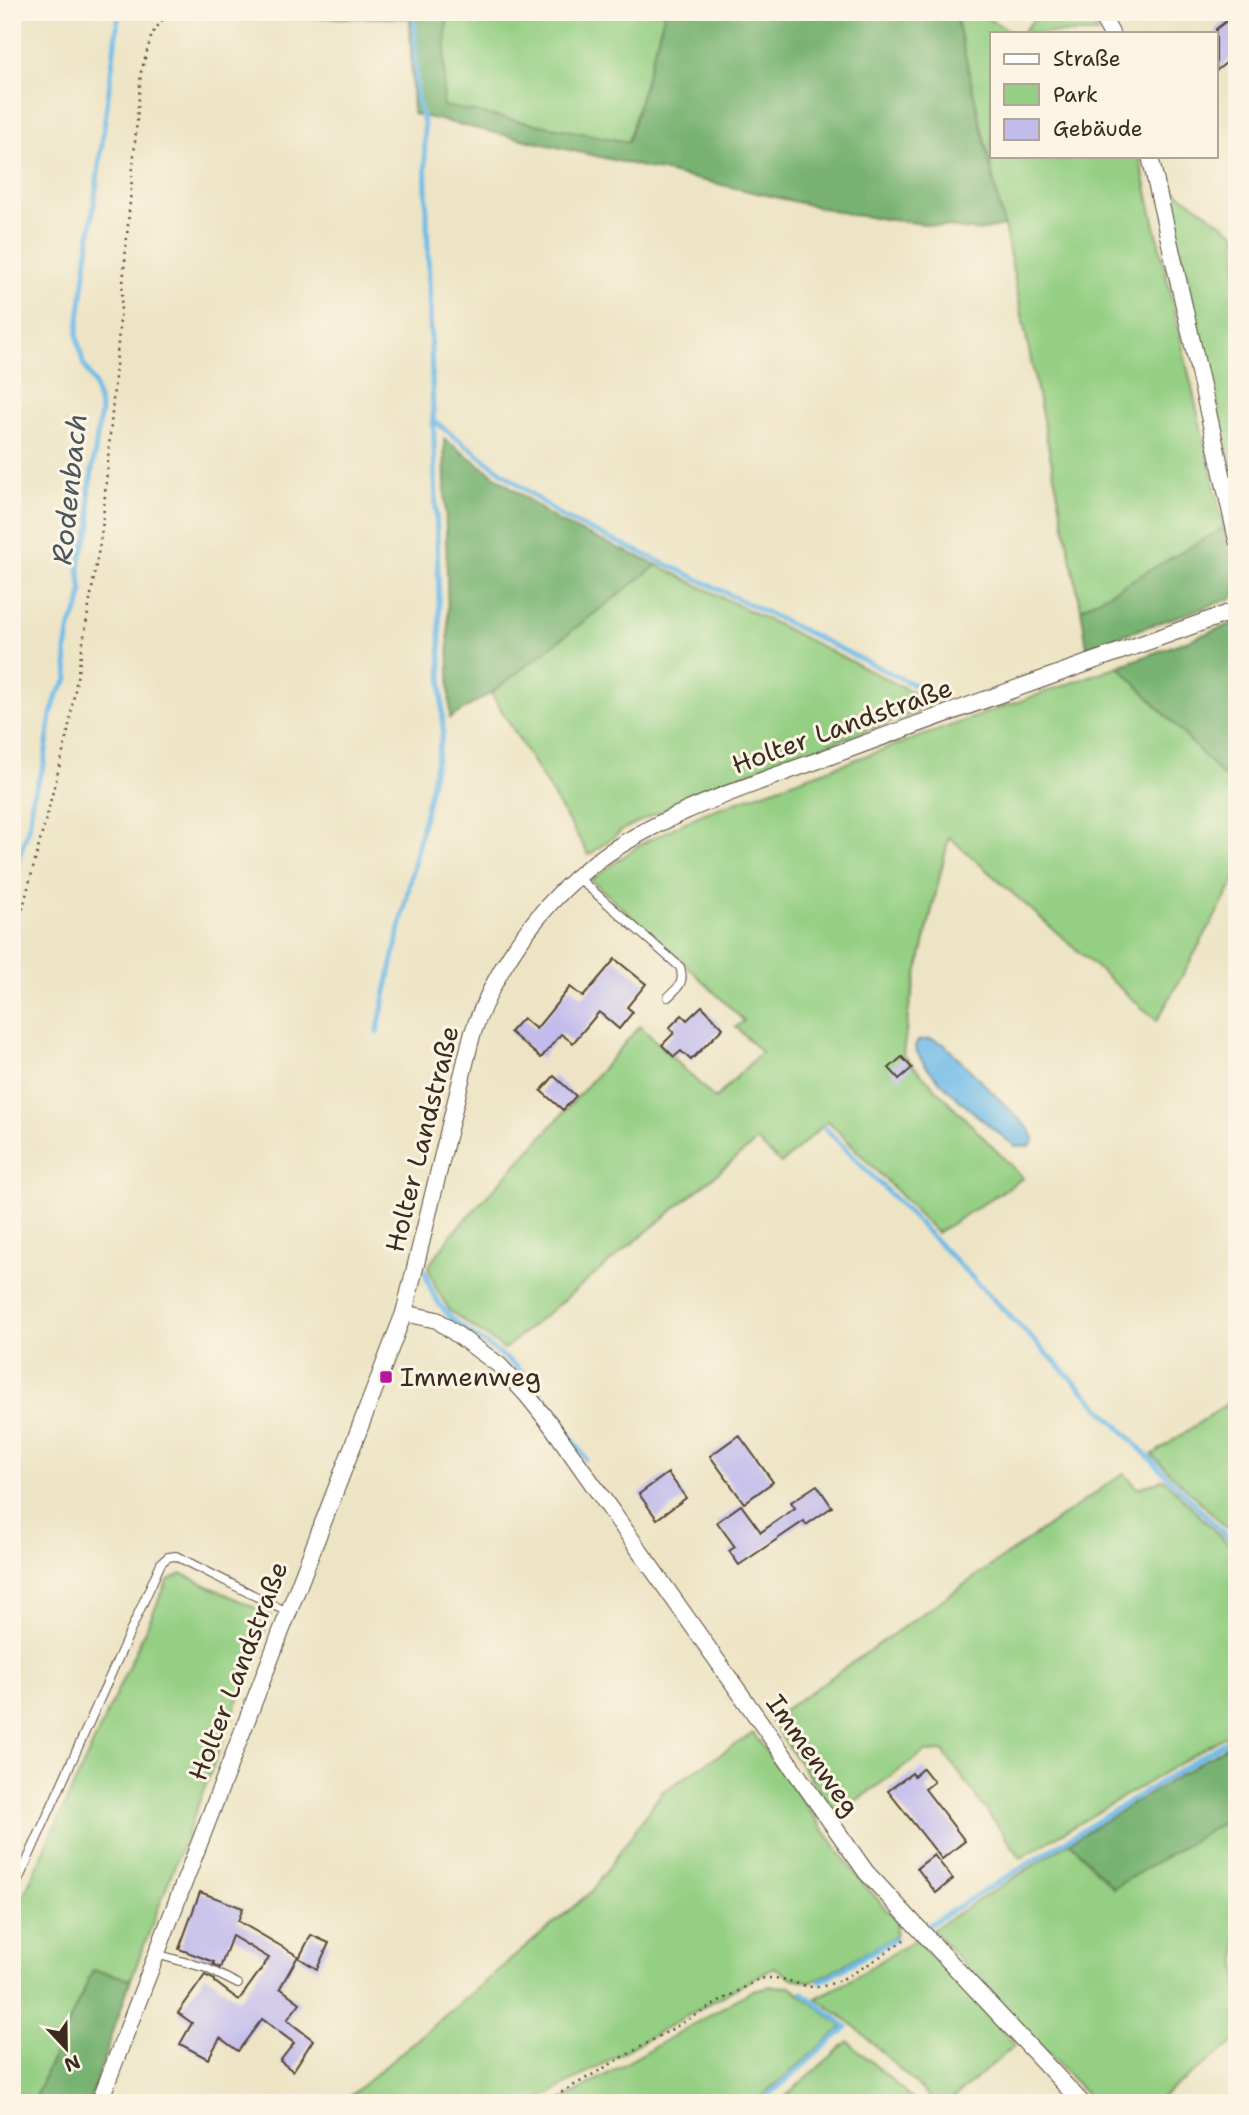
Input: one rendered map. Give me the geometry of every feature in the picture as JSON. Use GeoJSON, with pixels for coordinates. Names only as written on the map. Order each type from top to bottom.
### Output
{"type":"FeatureCollection","features":[{"type":"Feature","properties":{"kind":"street"},"geometry":{"type":"LineString","coordinates":[[1099,12],[1110,32]]}},
{"type":"Feature","properties":{"kind":"street"},"geometry":{"type":"LineString","coordinates":[[1150,158],[1237,540]]}},
{"type":"Feature","properties":{"kind":"street","name":"Holter Landstraße"},"geometry":{"type":"LineString","coordinates":[[99,2103],[404,1313],[472,1035],[484,1000],[512,951],[539,915],[577,877],[629,839],[718,797],[1237,610]]}},
{"type":"Feature","properties":{"kind":"street","name":"Immenweg"},"geometry":{"type":"LineString","coordinates":[[404,1313],[437,1320],[499,1365],[526,1394],[866,1872],[1083,2103]]}},
{"type":"Feature","properties":{"kind":"lane"},"geometry":{"type":"LineString","coordinates":[[577,877],[680,967],[684,976],[680,986],[668,997]]}},
{"type":"Feature","properties":{"kind":"lane"},"geometry":{"type":"LineString","coordinates":[[12,1894],[161,1563],[168,1557],[176,1556],[287,1612]]}},
{"type":"Feature","properties":{"kind":"lane"},"geometry":{"type":"LineString","coordinates":[[156,1954],[206,1968],[238,1984]]}},
{"type":"Feature","properties":{"kind":"path"},"geometry":{"type":"LineString","coordinates":[[12,950],[66,737],[102,530],[141,72],[152,34],[168,12]]}},
{"type":"Feature","properties":{"kind":"path"},"geometry":{"type":"LineString","coordinates":[[543,2103],[760,1979],[776,1977],[812,1987],[825,1987],[874,1960],[919,1929]]}},
{"type":"Feature","properties":{"kind":"green space"},"geometry":{"type":"Polygon","coordinates":[[[255,12],[447,12],[443,106],[628,142],[665,12],[955,12],[1004,226],[979,231],[853,215],[413,114],[410,18],[251,18],[255,12]]]}},
{"type":"Feature","properties":{"kind":"green space"},"geometry":{"type":"Polygon","coordinates":[[[447,12],[665,12],[628,142],[443,106],[447,12]]]}},
{"type":"Feature","properties":{"kind":"green space"},"geometry":{"type":"Polygon","coordinates":[[[955,12],[976,12],[1011,32],[990,32],[990,158],[1139,158],[1224,528],[1081,609],[1004,226],[955,12]]]}},
{"type":"Feature","properties":{"kind":"green space"},"geometry":{"type":"Polygon","coordinates":[[[1040,12],[1084,12],[1097,32],[1023,32],[1040,12]]]}},
{"type":"Feature","properties":{"kind":"green space"},"geometry":{"type":"Polygon","coordinates":[[[1164,183],[1237,234],[1237,486],[1164,183]]]}},
{"type":"Feature","properties":{"kind":"green space"},"geometry":{"type":"Polygon","coordinates":[[[444,439],[559,522],[657,565],[491,693],[450,718],[444,439]]]}},
{"type":"Feature","properties":{"kind":"green space"},"geometry":{"type":"Polygon","coordinates":[[[1224,528],[1237,582],[1233,598],[1087,647],[1081,609],[1224,528]]]}},
{"type":"Feature","properties":{"kind":"green space"},"geometry":{"type":"Polygon","coordinates":[[[657,565],[939,705],[711,786],[624,829],[589,855],[491,693],[657,565]]]}},
{"type":"Feature","properties":{"kind":"green space"},"geometry":{"type":"Polygon","coordinates":[[[1237,622],[1237,789],[1236,790],[1119,666],[1237,622]]]}},
{"type":"Feature","properties":{"kind":"green space"},"geometry":{"type":"Polygon","coordinates":[[[1119,666],[1237,790],[1237,877],[1157,1021],[949,837],[909,1008],[903,1055],[1023,1178],[937,1233],[828,1121],[781,1164],[757,1141],[504,1349],[450,1311],[436,1288],[428,1267],[451,1235],[640,1026],[715,1099],[761,1052],[736,1027],[744,1021],[682,961],[591,880],[641,844],[702,814],[1119,666]]]}},
{"type":"Feature","properties":{"kind":"green space"},"geometry":{"type":"Polygon","coordinates":[[[1237,1397],[1237,1538],[1152,1455],[1237,1397]]]}},
{"type":"Feature","properties":{"kind":"green space"},"geometry":{"type":"Polygon","coordinates":[[[1124,1473],[1138,1488],[1164,1479],[1237,1553],[1237,1729],[1021,1858],[943,1751],[925,1752],[836,1815],[770,1720],[1124,1473]]]}},
{"type":"Feature","properties":{"kind":"green space"},"geometry":{"type":"Polygon","coordinates":[[[182,1574],[271,1615],[131,1979],[93,1970],[32,2103],[12,2103],[12,1921],[168,1580],[182,1574]]]}},
{"type":"Feature","properties":{"kind":"green space"},"geometry":{"type":"Polygon","coordinates":[[[753,1733],[857,1876],[897,1921],[895,1936],[812,1982],[792,1978],[774,1967],[533,2103],[342,2103],[593,1890],[662,1792],[753,1733]]]}},
{"type":"Feature","properties":{"kind":"green space"},"geometry":{"type":"Polygon","coordinates":[[[1237,1740],[1237,1814],[1113,1888],[1070,1842],[1237,1740]]]}},
{"type":"Feature","properties":{"kind":"green space"},"geometry":{"type":"Polygon","coordinates":[[[1237,1814],[1237,2040],[1154,2103],[1095,2103],[932,1930],[1070,1842],[1113,1888],[1237,1814]]]}},
{"type":"Feature","properties":{"kind":"green space"},"geometry":{"type":"Polygon","coordinates":[[[916,1939],[1015,2045],[948,2103],[936,2103],[851,2023],[816,1998],[916,1939]]]}},
{"type":"Feature","properties":{"kind":"green space"},"geometry":{"type":"Polygon","coordinates":[[[93,1970],[131,1979],[89,2103],[32,2103],[93,1970]]]}},
{"type":"Feature","properties":{"kind":"green space"},"geometry":{"type":"Polygon","coordinates":[[[771,1986],[791,1987],[843,2027],[754,2103],[557,2103],[753,1990],[771,1986]]]}},
{"type":"Feature","properties":{"kind":"green space"},"geometry":{"type":"Polygon","coordinates":[[[848,2041],[917,2103],[778,2103],[848,2041]]]}},
{"type":"Feature","properties":{"kind":"water"},"geometry":{"type":"Polygon","coordinates":[[[931,1039],[944,1044],[1030,1130],[1034,1139],[1030,1146],[1015,1146],[958,1099],[930,1070],[915,1046],[918,1041],[931,1039]]]}},
{"type":"Feature","properties":{"kind":"building"},"geometry":{"type":"Polygon","coordinates":[[[1237,13],[1237,54],[1218,69],[1218,32],[1216,29],[1237,13]]]}},
{"type":"Feature","properties":{"kind":"building"},"geometry":{"type":"Polygon","coordinates":[[[615,959],[646,984],[627,1007],[633,1012],[619,1029],[599,1012],[573,1043],[561,1034],[541,1058],[510,1032],[523,1018],[536,1029],[570,987],[583,997],[615,959]]]}},
{"type":"Feature","properties":{"kind":"building"},"geometry":{"type":"Polygon","coordinates":[[[702,1006],[723,1028],[691,1060],[681,1051],[674,1057],[662,1045],[674,1033],[669,1028],[682,1015],[687,1020],[702,1006]]]}},
{"type":"Feature","properties":{"kind":"building"},"geometry":{"type":"Polygon","coordinates":[[[902,1057],[912,1068],[899,1079],[889,1068],[902,1057]]]}},
{"type":"Feature","properties":{"kind":"building"},"geometry":{"type":"Polygon","coordinates":[[[554,1076],[576,1096],[563,1110],[541,1091],[554,1076]]]}},
{"type":"Feature","properties":{"kind":"building"},"geometry":{"type":"Polygon","coordinates":[[[739,1435],[773,1482],[744,1503],[710,1456],[739,1435]]]}},
{"type":"Feature","properties":{"kind":"building"},"geometry":{"type":"Polygon","coordinates":[[[668,1473],[686,1498],[657,1519],[639,1494],[668,1473]]]}},
{"type":"Feature","properties":{"kind":"building"},"geometry":{"type":"Polygon","coordinates":[[[817,1485],[832,1507],[806,1525],[804,1521],[739,1565],[729,1551],[735,1547],[717,1522],[741,1505],[761,1532],[795,1508],[791,1502],[817,1485]]]}},
{"type":"Feature","properties":{"kind":"building"},"geometry":{"type":"Polygon","coordinates":[[[923,1768],[934,1782],[925,1789],[965,1841],[942,1859],[888,1791],[923,1768]]]}},
{"type":"Feature","properties":{"kind":"building"},"geometry":{"type":"Polygon","coordinates":[[[934,1855],[953,1879],[936,1893],[917,1868],[934,1855]]]}},
{"type":"Feature","properties":{"kind":"building"},"geometry":{"type":"Polygon","coordinates":[[[200,1892],[243,1908],[238,1921],[298,1956],[280,1988],[300,2003],[287,2020],[313,2040],[293,2071],[280,2061],[294,2043],[262,2019],[238,2051],[220,2038],[208,2059],[180,2044],[192,2023],[178,2013],[205,1975],[239,2000],[269,1958],[232,1936],[220,1968],[213,1964],[214,1962],[179,1949],[200,1892]]]}},
{"type":"Feature","properties":{"kind":"building"},"geometry":{"type":"Polygon","coordinates":[[[311,1935],[329,1943],[317,1969],[299,1958],[311,1935]]]}},
{"type":"Feature","properties":{"kind":"waterway","name":"Rodenbach"},"geometry":{"type":"LineString","coordinates":[[12,883],[30,821],[32,798],[44,765],[51,715],[57,695],[68,679],[66,651],[70,627],[79,608],[82,592],[79,569],[81,555],[91,525],[89,492],[101,410],[94,383],[83,363],[77,335],[119,12]]}},
{"type":"Feature","properties":{"kind":"waterway"},"geometry":{"type":"LineString","coordinates":[[377,1033],[443,731],[424,123],[417,99],[414,12]]}},
{"type":"Feature","properties":{"kind":"waterway"},"geometry":{"type":"LineString","coordinates":[[435,422],[562,517],[681,571],[939,697]]}},
{"type":"Feature","properties":{"kind":"waterway"},"geometry":{"type":"LineString","coordinates":[[824,1127],[1237,1547]]}},
{"type":"Feature","properties":{"kind":"waterway"},"geometry":{"type":"LineString","coordinates":[[425,1271],[431,1290],[441,1306],[466,1331],[526,1376],[586,1459]]}},
{"type":"Feature","properties":{"kind":"waterway"},"geometry":{"type":"LineString","coordinates":[[927,1926],[1237,1735]]}},
{"type":"Feature","properties":{"kind":"waterway"},"geometry":{"type":"LineString","coordinates":[[820,1981],[894,1939]]}},
{"type":"Feature","properties":{"kind":"waterway"},"geometry":{"type":"LineString","coordinates":[[760,2103],[847,2027],[803,1993]]}},
{"type":"Feature","properties":{"kind":"place","name":"Immenweg"},"geometry":{"type":"Point","coordinates":[386,1377]}}]}
